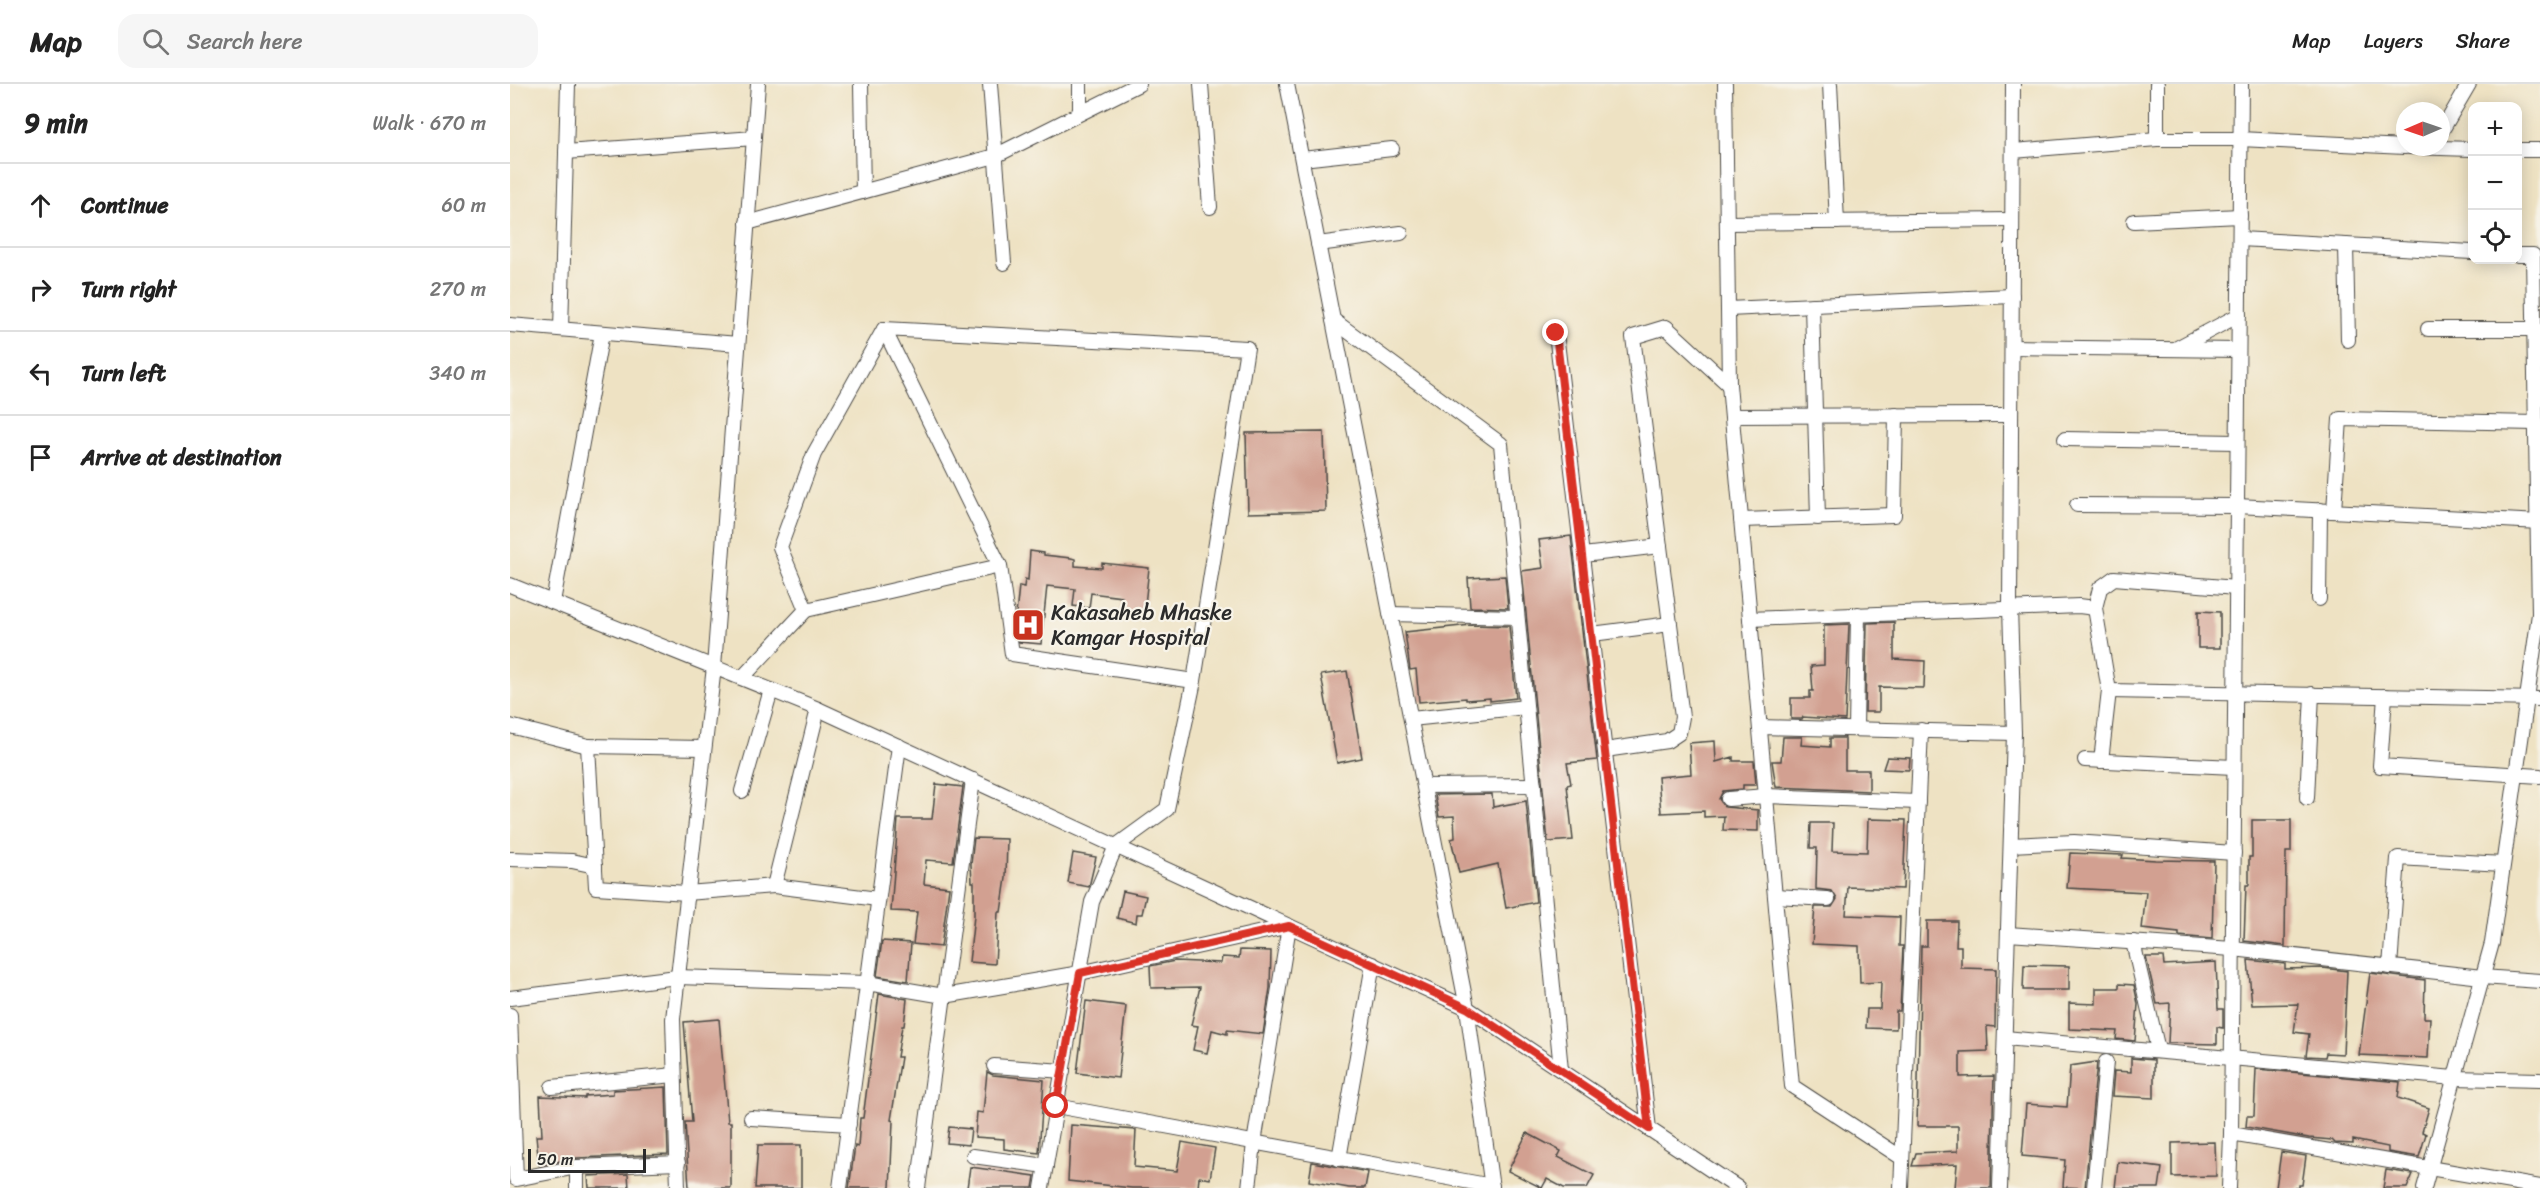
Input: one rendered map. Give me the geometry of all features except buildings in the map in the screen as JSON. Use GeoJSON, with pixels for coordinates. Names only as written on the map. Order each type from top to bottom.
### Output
{"type":"FeatureCollection","features":[{"type":"Feature","properties":{"kind":"street"},"geometry":{"type":"LineString","coordinates":[[561,329],[568,84]]}},
{"type":"Feature","properties":{"kind":"street"},"geometry":{"type":"LineString","coordinates":[[678,1188],[673,1019],[714,667],[758,84]]}},
{"type":"Feature","properties":{"kind":"street"},"geometry":{"type":"LineString","coordinates":[[861,84],[863,192]]}},
{"type":"Feature","properties":{"kind":"street"},"geometry":{"type":"LineString","coordinates":[[990,84],[1004,263]]}},
{"type":"Feature","properties":{"kind":"street"},"geometry":{"type":"LineString","coordinates":[[1080,84],[1080,113]]}},
{"type":"Feature","properties":{"kind":"street"},"geometry":{"type":"LineString","coordinates":[[747,223],[995,156],[1139,84]]}},
{"type":"Feature","properties":{"kind":"street"},"geometry":{"type":"LineString","coordinates":[[1201,84],[1210,207]]}},
{"type":"Feature","properties":{"kind":"street"},"geometry":{"type":"LineString","coordinates":[[1056,1106],[1492,1187],[1467,1008],[1287,84]]}},
{"type":"Feature","properties":{"kind":"street"},"geometry":{"type":"LineString","coordinates":[[1725,84],[1729,385],[1792,1086],[1902,1158]]}},
{"type":"Feature","properties":{"kind":"street"},"geometry":{"type":"LineString","coordinates":[[1830,84],[1837,222]]}},
{"type":"Feature","properties":{"kind":"street"},"geometry":{"type":"LineString","coordinates":[[2002,1188],[2014,733],[2010,608],[2013,84]]}},
{"type":"Feature","properties":{"kind":"street"},"geometry":{"type":"LineString","coordinates":[[2157,84],[2157,139]]}},
{"type":"Feature","properties":{"kind":"street"},"geometry":{"type":"LineString","coordinates":[[2229,1188],[2241,84]]}},
{"type":"Feature","properties":{"kind":"street"},"geometry":{"type":"LineString","coordinates":[[2450,117],[2469,84]]}},
{"type":"Feature","properties":{"kind":"street"},"geometry":{"type":"LineString","coordinates":[[566,152],[754,138]]}},
{"type":"Feature","properties":{"kind":"street"},"geometry":{"type":"LineString","coordinates":[[2013,151],[2157,139],[2240,139],[2396,146]]}},
{"type":"Feature","properties":{"kind":"street"},"geometry":{"type":"LineString","coordinates":[[2450,148],[2468,149]]}},
{"type":"Feature","properties":{"kind":"street"},"geometry":{"type":"LineString","coordinates":[[1302,159],[1392,149]]}},
{"type":"Feature","properties":{"kind":"street"},"geometry":{"type":"LineString","coordinates":[[2522,150],[2540,150]]}},
{"type":"Feature","properties":{"kind":"street"},"geometry":{"type":"LineString","coordinates":[[2134,221],[2240,216]]}},
{"type":"Feature","properties":{"kind":"street"},"geometry":{"type":"LineString","coordinates":[[1727,223],[2012,220]]}},
{"type":"Feature","properties":{"kind":"street"},"geometry":{"type":"LineString","coordinates":[[1318,244],[1401,233]]}},
{"type":"Feature","properties":{"kind":"street"},"geometry":{"type":"LineString","coordinates":[[2240,239],[2468,252]]}},
{"type":"Feature","properties":{"kind":"street"},"geometry":{"type":"LineString","coordinates":[[2346,245],[2348,340]]}},
{"type":"Feature","properties":{"kind":"street"},"geometry":{"type":"LineString","coordinates":[[2424,1188],[2492,943],[2516,774],[2533,699],[2539,615],[2539,522],[2533,255],[2522,255]]}},
{"type":"Feature","properties":{"kind":"street"},"geometry":{"type":"LineString","coordinates":[[1728,309],[2012,296]]}},
{"type":"Feature","properties":{"kind":"street"},"geometry":{"type":"LineString","coordinates":[[1812,305],[1818,518]]}},
{"type":"Feature","properties":{"kind":"street"},"geometry":{"type":"LineString","coordinates":[[2175,349],[2239,315]]}},
{"type":"Feature","properties":{"kind":"street"},"geometry":{"type":"LineString","coordinates":[[1333,320],[1501,444],[1561,1070]]}},
{"type":"Feature","properties":{"kind":"street"},"geometry":{"type":"LineString","coordinates":[[510,325],[738,344]]}},
{"type":"Feature","properties":{"kind":"street"},"geometry":{"type":"LineString","coordinates":[[1605,750],[1667,741],[1679,734],[1682,717],[1633,337],[1666,327],[1729,385]]}},
{"type":"Feature","properties":{"kind":"street"},"geometry":{"type":"LineString","coordinates":[[884,328],[1000,566],[1012,654],[1194,681]]}},
{"type":"Feature","properties":{"kind":"street"},"geometry":{"type":"LineString","coordinates":[[806,610],[780,547],[814,454],[884,328]]}},
{"type":"Feature","properties":{"kind":"street"},"geometry":{"type":"LineString","coordinates":[[884,328],[1247,348],[1194,681],[1167,809],[1116,846],[1092,902],[1042,1188]]}},
{"type":"Feature","properties":{"kind":"street"},"geometry":{"type":"LineString","coordinates":[[2428,329],[2534,329]]}},
{"type":"Feature","properties":{"kind":"street"},"geometry":{"type":"LineString","coordinates":[[553,602],[602,333]]}},
{"type":"Feature","properties":{"kind":"street"},"geometry":{"type":"LineString","coordinates":[[1556,333],[1649,1129]]}},
{"type":"Feature","properties":{"kind":"street"},"geometry":{"type":"LineString","coordinates":[[2012,347],[2238,350]]}},
{"type":"Feature","properties":{"kind":"street"},"geometry":{"type":"LineString","coordinates":[[1741,520],[1894,515],[1896,415]]}},
{"type":"Feature","properties":{"kind":"street"},"geometry":{"type":"LineString","coordinates":[[1732,416],[2011,415]]}},
{"type":"Feature","properties":{"kind":"street"},"geometry":{"type":"LineString","coordinates":[[2334,511],[2340,419],[2536,423]]}},
{"type":"Feature","properties":{"kind":"street"},"geometry":{"type":"LineString","coordinates":[[2066,440],[2237,442]]}},
{"type":"Feature","properties":{"kind":"street"},"geometry":{"type":"LineString","coordinates":[[1740,505],[1758,520]]}},
{"type":"Feature","properties":{"kind":"street"},"geometry":{"type":"LineString","coordinates":[[2077,505],[2237,506],[2539,522]]}},
{"type":"Feature","properties":{"kind":"street"},"geometry":{"type":"LineString","coordinates":[[2319,599],[2320,510]]}},
{"type":"Feature","properties":{"kind":"street"},"geometry":{"type":"LineString","coordinates":[[1582,555],[1660,546]]}},
{"type":"Feature","properties":{"kind":"street"},"geometry":{"type":"LineString","coordinates":[[742,678],[806,610],[1000,566]]}},
{"type":"Feature","properties":{"kind":"street"},"geometry":{"type":"LineString","coordinates":[[2101,761],[2109,691],[2095,608],[2100,588],[2114,578],[2236,588]]}},
{"type":"Feature","properties":{"kind":"street"},"geometry":{"type":"LineString","coordinates":[[510,585],[818,709],[1467,1008],[1738,1188]]}},
{"type":"Feature","properties":{"kind":"street"},"geometry":{"type":"LineString","coordinates":[[1750,619],[2010,608],[2079,606],[2095,608]]}},
{"type":"Feature","properties":{"kind":"street"},"geometry":{"type":"LineString","coordinates":[[1390,614],[1517,617]]}},
{"type":"Feature","properties":{"kind":"street"},"geometry":{"type":"LineString","coordinates":[[1856,729],[1858,614]]}},
{"type":"Feature","properties":{"kind":"street"},"geometry":{"type":"LineString","coordinates":[[1592,634],[1670,624]]}},
{"type":"Feature","properties":{"kind":"street"},"geometry":{"type":"LineString","coordinates":[[742,791],[771,690]]}},
{"type":"Feature","properties":{"kind":"street"},"geometry":{"type":"LineString","coordinates":[[2109,691],[2533,699]]}},
{"type":"Feature","properties":{"kind":"street"},"geometry":{"type":"LineString","coordinates":[[2307,798],[2313,694]]}},
{"type":"Feature","properties":{"kind":"street"},"geometry":{"type":"LineString","coordinates":[[2385,696],[2380,766],[2540,776]]}},
{"type":"Feature","properties":{"kind":"street"},"geometry":{"type":"LineString","coordinates":[[1411,719],[1526,707]]}},
{"type":"Feature","properties":{"kind":"street"},"geometry":{"type":"LineString","coordinates":[[774,886],[818,709]]}},
{"type":"Feature","properties":{"kind":"street"},"geometry":{"type":"LineString","coordinates":[[510,726],[588,746],[704,748]]}},
{"type":"Feature","properties":{"kind":"street"},"geometry":{"type":"LineString","coordinates":[[1760,727],[2014,733]]}},
{"type":"Feature","properties":{"kind":"street"},"geometry":{"type":"LineString","coordinates":[[1900,1188],[1921,730]]}},
{"type":"Feature","properties":{"kind":"street"},"geometry":{"type":"LineString","coordinates":[[588,746],[596,887],[687,893],[774,886],[878,899]]}},
{"type":"Feature","properties":{"kind":"street"},"geometry":{"type":"LineString","coordinates":[[840,1188],[898,746]]}},
{"type":"Feature","properties":{"kind":"street"},"geometry":{"type":"LineString","coordinates":[[2085,760],[2234,767]]}},
{"type":"Feature","properties":{"kind":"street"},"geometry":{"type":"LineString","coordinates":[[918,1188],[973,780]]}},
{"type":"Feature","properties":{"kind":"street"},"geometry":{"type":"LineString","coordinates":[[1424,786],[1534,785]]}},
{"type":"Feature","properties":{"kind":"street"},"geometry":{"type":"LineString","coordinates":[[1728,799],[1766,796],[1918,802]]}},
{"type":"Feature","properties":{"kind":"street"},"geometry":{"type":"LineString","coordinates":[[2011,845],[2074,842],[2234,853]]}},
{"type":"Feature","properties":{"kind":"street"},"geometry":{"type":"LineString","coordinates":[[2390,967],[2398,858],[2504,864]]}},
{"type":"Feature","properties":{"kind":"street"},"geometry":{"type":"LineString","coordinates":[[510,859],[572,861],[595,866]]}},
{"type":"Feature","properties":{"kind":"street"},"geometry":{"type":"LineString","coordinates":[[1775,896],[1828,899]]}},
{"type":"Feature","properties":{"kind":"street"},"geometry":{"type":"LineString","coordinates":[[510,998],[677,978],[867,983],[944,996],[1080,973],[1289,926]]}},
{"type":"Feature","properties":{"kind":"street"},"geometry":{"type":"LineString","coordinates":[[1249,1188],[1254,1143],[1289,926]]}},
{"type":"Feature","properties":{"kind":"street"},"geometry":{"type":"LineString","coordinates":[[2008,934],[2233,949],[2482,977],[2540,981]]}},
{"type":"Feature","properties":{"kind":"street"},"geometry":{"type":"LineString","coordinates":[[2133,942],[2158,1050]]}},
{"type":"Feature","properties":{"kind":"street"},"geometry":{"type":"LineString","coordinates":[[1340,1159],[1373,964]]}},
{"type":"Feature","properties":{"kind":"street"},"geometry":{"type":"LineString","coordinates":[[510,1015],[516,1179],[576,1167],[678,1163]]}},
{"type":"Feature","properties":{"kind":"street"},"geometry":{"type":"LineString","coordinates":[[2005,1038],[2454,1078],[2540,1080]]}},
{"type":"Feature","properties":{"kind":"street"},"geometry":{"type":"LineString","coordinates":[[2094,1188],[2106,1062]]}},
{"type":"Feature","properties":{"kind":"street"},"geometry":{"type":"LineString","coordinates":[[994,1066],[1063,1071]]}},
{"type":"Feature","properties":{"kind":"street"},"geometry":{"type":"LineString","coordinates":[[552,1087],[675,1075]]}},
{"type":"Feature","properties":{"kind":"street"},"geometry":{"type":"LineString","coordinates":[[751,1118],[849,1124]]}},
{"type":"Feature","properties":{"kind":"street"},"geometry":{"type":"LineString","coordinates":[[2231,1134],[2540,1187]]}},
{"type":"Feature","properties":{"kind":"street"},"geometry":{"type":"LineString","coordinates":[[973,1155],[1046,1166]]}},
{"type":"Feature","properties":{"kind":"street"},"geometry":{"type":"LineString","coordinates":[[576,1167],[577,1188]]}},
{"type":"Feature","properties":{"kind":"place","name":"Kakasaheb Mhaske Kamgar Hospital"},"geometry":{"type":"Point","coordinates":[1028,625]}},
{"type":"Feature","properties":{"kind":"route"},"geometry":{"type":"LineString","coordinates":[[1056,1106],[1080,973],[1289,926],[1467,1008],[1649,1129],[1556,333]]}}]}
